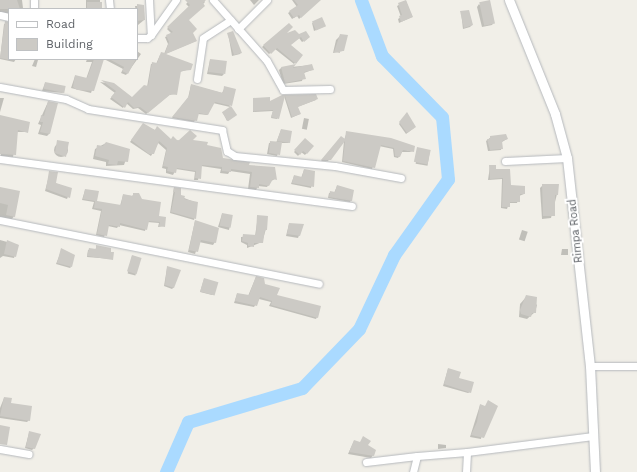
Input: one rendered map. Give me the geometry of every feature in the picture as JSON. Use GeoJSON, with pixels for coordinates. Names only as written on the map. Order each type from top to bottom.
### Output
{"type":"FeatureCollection","features":[{"type":"Feature","properties":{"kind":"street"},"geometry":{"type":"LineString","coordinates":[[149,0],[151,35]]}},
{"type":"Feature","properties":{"kind":"street"},"geometry":{"type":"LineString","coordinates":[[138,38],[147,38],[151,35],[176,0]]}},
{"type":"Feature","properties":{"kind":"street"},"geometry":{"type":"LineString","coordinates":[[214,0],[267,61],[283,90],[330,89]]}},
{"type":"Feature","properties":{"kind":"street"},"geometry":{"type":"LineString","coordinates":[[238,29],[267,0]]}},
{"type":"Feature","properties":{"kind":"street","name":"Rimpa Road"},"geometry":{"type":"LineString","coordinates":[[509,0],[555,114],[567,158],[590,366],[595,472]]}},
{"type":"Feature","properties":{"kind":"street"},"geometry":{"type":"LineString","coordinates":[[197,78],[203,38],[231,20]]}},
{"type":"Feature","properties":{"kind":"street"},"geometry":{"type":"LineString","coordinates":[[0,87],[66,99],[88,109],[222,130],[227,151],[235,156],[335,166],[401,178]]}},
{"type":"Feature","properties":{"kind":"street"},"geometry":{"type":"LineString","coordinates":[[505,161],[567,158]]}},
{"type":"Feature","properties":{"kind":"street"},"geometry":{"type":"LineString","coordinates":[[0,159],[352,206]]}},
{"type":"Feature","properties":{"kind":"street"},"geometry":{"type":"LineString","coordinates":[[0,220],[319,284]]}},
{"type":"Feature","properties":{"kind":"street"},"geometry":{"type":"LineString","coordinates":[[590,366],[637,366]]}},
{"type":"Feature","properties":{"kind":"street"},"geometry":{"type":"LineString","coordinates":[[366,462],[467,452],[593,436]]}},
{"type":"Feature","properties":{"kind":"street"},"geometry":{"type":"LineString","coordinates":[[0,449],[29,454]]}},
{"type":"Feature","properties":{"kind":"street"},"geometry":{"type":"LineString","coordinates":[[466,472],[467,452]]}},
{"type":"Feature","properties":{"kind":"street"},"geometry":{"type":"LineString","coordinates":[[413,472],[417,456]]}},
{"type":"Feature","properties":{"kind":"building"},"geometry":{"type":"Polygon","coordinates":[[[0,0],[17,0],[20,8],[8,8],[0,9],[0,0]]]}},
{"type":"Feature","properties":{"kind":"building"},"geometry":{"type":"Polygon","coordinates":[[[185,0],[206,0],[203,3],[205,6],[189,20],[197,29],[193,33],[197,41],[166,54],[193,64],[191,70],[181,71],[177,95],[171,94],[148,113],[140,107],[134,108],[128,102],[125,108],[111,97],[116,91],[101,80],[114,83],[132,97],[144,85],[148,86],[152,62],[157,63],[161,52],[165,53],[169,42],[166,35],[173,32],[167,27],[190,5],[185,0]]]}},
{"type":"Feature","properties":{"kind":"building"},"geometry":{"type":"Polygon","coordinates":[[[294,0],[321,0],[301,18],[299,15],[294,18],[289,11],[298,5],[294,0]]]}},
{"type":"Feature","properties":{"kind":"building"},"geometry":{"type":"Polygon","coordinates":[[[406,0],[413,17],[401,22],[399,16],[402,15],[398,3],[406,0]]]}},
{"type":"Feature","properties":{"kind":"building"},"geometry":{"type":"Polygon","coordinates":[[[490,0],[495,23],[484,26],[479,2],[490,0]]]}},
{"type":"Feature","properties":{"kind":"building"},"geometry":{"type":"Polygon","coordinates":[[[87,2],[102,2],[102,8],[87,8],[87,2]]]}},
{"type":"Feature","properties":{"kind":"building"},"geometry":{"type":"Polygon","coordinates":[[[137,4],[144,5],[145,20],[138,21],[137,4]]]}},
{"type":"Feature","properties":{"kind":"building"},"geometry":{"type":"Polygon","coordinates":[[[469,10],[473,25],[464,28],[460,11],[469,10]]]}},
{"type":"Feature","properties":{"kind":"building"},"geometry":{"type":"Polygon","coordinates":[[[322,17],[326,26],[316,31],[312,21],[322,17]]]}},
{"type":"Feature","properties":{"kind":"building"},"geometry":{"type":"Polygon","coordinates":[[[5,21],[8,22],[8,60],[0,58],[5,21]]]}},
{"type":"Feature","properties":{"kind":"building"},"geometry":{"type":"Polygon","coordinates":[[[289,23],[293,27],[287,33],[295,30],[299,34],[306,31],[310,37],[304,42],[301,37],[291,45],[303,55],[296,64],[277,48],[271,54],[263,45],[289,23]]]}},
{"type":"Feature","properties":{"kind":"building"},"geometry":{"type":"Polygon","coordinates":[[[233,31],[242,53],[234,55],[227,33],[233,31]]]}},
{"type":"Feature","properties":{"kind":"building"},"geometry":{"type":"Polygon","coordinates":[[[340,34],[348,35],[344,51],[340,51],[340,53],[334,52],[340,34]]]}},
{"type":"Feature","properties":{"kind":"building"},"geometry":{"type":"Polygon","coordinates":[[[210,59],[227,61],[225,74],[208,72],[210,59]]]}},
{"type":"Feature","properties":{"kind":"building"},"geometry":{"type":"Polygon","coordinates":[[[94,60],[104,60],[94,91],[77,90],[73,87],[75,75],[87,78],[94,60]]]}},
{"type":"Feature","properties":{"kind":"building"},"geometry":{"type":"Polygon","coordinates":[[[111,60],[135,60],[128,74],[122,71],[124,67],[111,60]]]}},
{"type":"Feature","properties":{"kind":"building"},"geometry":{"type":"Polygon","coordinates":[[[296,64],[293,68],[312,64],[314,70],[304,72],[306,79],[285,83],[281,67],[296,64]]]}},
{"type":"Feature","properties":{"kind":"building"},"geometry":{"type":"Polygon","coordinates":[[[45,82],[66,86],[64,93],[44,89],[45,82]]]}},
{"type":"Feature","properties":{"kind":"building"},"geometry":{"type":"Polygon","coordinates":[[[191,84],[223,93],[224,86],[236,89],[232,106],[215,102],[208,115],[199,113],[197,121],[172,117],[189,96],[191,84]]]}},
{"type":"Feature","properties":{"kind":"building"},"geometry":{"type":"Polygon","coordinates":[[[316,94],[318,99],[298,107],[301,114],[292,117],[285,96],[279,119],[271,117],[273,110],[253,111],[253,98],[270,97],[270,101],[282,95],[316,94]]]}},
{"type":"Feature","properties":{"kind":"building"},"geometry":{"type":"Polygon","coordinates":[[[48,101],[58,103],[50,134],[40,132],[43,122],[40,122],[41,115],[44,116],[48,101]]]}},
{"type":"Feature","properties":{"kind":"building"},"geometry":{"type":"Polygon","coordinates":[[[231,106],[237,115],[228,121],[222,112],[231,106]]]}},
{"type":"Feature","properties":{"kind":"building"},"geometry":{"type":"Polygon","coordinates":[[[407,112],[416,127],[407,133],[399,122],[407,112]]]}},
{"type":"Feature","properties":{"kind":"building"},"geometry":{"type":"Polygon","coordinates":[[[0,115],[30,122],[28,133],[18,130],[16,155],[0,154],[0,115]]]}},
{"type":"Feature","properties":{"kind":"building"},"geometry":{"type":"Polygon","coordinates":[[[143,123],[155,130],[157,126],[171,139],[173,136],[178,141],[190,130],[197,136],[193,140],[208,142],[207,145],[221,148],[223,158],[250,162],[249,165],[275,167],[277,180],[273,179],[269,186],[259,184],[259,188],[250,187],[252,172],[231,169],[231,172],[222,171],[222,167],[202,165],[201,179],[195,178],[196,171],[177,168],[176,173],[167,171],[168,167],[163,166],[167,148],[159,141],[154,154],[149,154],[131,140],[143,123]]]}},
{"type":"Feature","properties":{"kind":"building"},"geometry":{"type":"Polygon","coordinates":[[[281,129],[292,131],[290,143],[277,141],[281,129]]]}},
{"type":"Feature","properties":{"kind":"building"},"geometry":{"type":"Polygon","coordinates":[[[346,131],[391,138],[415,146],[414,152],[403,150],[400,157],[395,156],[394,148],[381,145],[375,168],[343,161],[345,141],[331,160],[321,160],[341,136],[345,139],[346,131]]]}},
{"type":"Feature","properties":{"kind":"building"},"geometry":{"type":"Polygon","coordinates":[[[506,134],[508,139],[502,141],[503,149],[490,150],[487,139],[490,139],[490,136],[506,134]]]}},
{"type":"Feature","properties":{"kind":"building"},"geometry":{"type":"Polygon","coordinates":[[[305,138],[314,146],[307,154],[303,151],[300,155],[294,150],[305,138]]]}},
{"type":"Feature","properties":{"kind":"building"},"geometry":{"type":"Polygon","coordinates":[[[57,140],[69,142],[66,157],[55,153],[57,140]]]}},
{"type":"Feature","properties":{"kind":"building"},"geometry":{"type":"Polygon","coordinates":[[[270,141],[282,142],[280,155],[269,153],[270,141]]]}},
{"type":"Feature","properties":{"kind":"building"},"geometry":{"type":"Polygon","coordinates":[[[106,142],[130,149],[128,162],[118,161],[117,165],[108,164],[109,160],[95,156],[97,145],[103,146],[106,142]]]}},
{"type":"Feature","properties":{"kind":"building"},"geometry":{"type":"Polygon","coordinates":[[[417,147],[431,150],[428,165],[414,162],[417,147]]]}},
{"type":"Feature","properties":{"kind":"building"},"geometry":{"type":"Polygon","coordinates":[[[489,165],[496,165],[496,169],[510,169],[511,185],[525,186],[525,194],[520,194],[520,202],[510,202],[510,207],[502,207],[503,178],[490,179],[489,165]]]}},
{"type":"Feature","properties":{"kind":"building"},"geometry":{"type":"Polygon","coordinates":[[[304,169],[315,171],[314,187],[292,183],[294,175],[302,177],[304,169]]]}},
{"type":"Feature","properties":{"kind":"building"},"geometry":{"type":"Polygon","coordinates":[[[49,171],[58,172],[56,183],[72,188],[70,198],[46,189],[49,171]]]}},
{"type":"Feature","properties":{"kind":"building"},"geometry":{"type":"Polygon","coordinates":[[[542,184],[559,184],[558,195],[555,195],[555,216],[543,216],[542,184]]]}},
{"type":"Feature","properties":{"kind":"building"},"geometry":{"type":"Polygon","coordinates":[[[337,185],[354,190],[352,201],[329,197],[330,191],[335,192],[337,185]]]}},
{"type":"Feature","properties":{"kind":"building"},"geometry":{"type":"Polygon","coordinates":[[[0,187],[20,191],[15,217],[6,215],[8,205],[0,203],[0,187]]]}},
{"type":"Feature","properties":{"kind":"building"},"geometry":{"type":"Polygon","coordinates":[[[174,187],[181,188],[181,195],[185,196],[184,199],[198,202],[196,219],[171,212],[175,192],[173,192],[174,187]]]}},
{"type":"Feature","properties":{"kind":"building"},"geometry":{"type":"Polygon","coordinates":[[[85,189],[99,191],[97,201],[121,205],[123,194],[133,196],[133,193],[139,193],[142,199],[161,202],[159,216],[166,217],[165,227],[159,226],[160,222],[149,221],[147,230],[120,223],[120,227],[109,225],[107,236],[97,234],[102,209],[94,208],[95,201],[83,199],[85,189]]]}},
{"type":"Feature","properties":{"kind":"building"},"geometry":{"type":"Polygon","coordinates":[[[222,213],[233,215],[231,228],[220,226],[222,213]]]}},
{"type":"Feature","properties":{"kind":"building"},"geometry":{"type":"Polygon","coordinates":[[[257,215],[268,216],[267,230],[265,230],[263,243],[254,243],[254,247],[248,246],[248,243],[242,241],[243,234],[256,235],[257,215]]]}},
{"type":"Feature","properties":{"kind":"building"},"geometry":{"type":"Polygon","coordinates":[[[195,220],[219,228],[216,243],[201,240],[198,252],[189,250],[195,220]]]}},
{"type":"Feature","properties":{"kind":"building"},"geometry":{"type":"Polygon","coordinates":[[[289,223],[304,224],[300,236],[287,234],[289,223]]]}},
{"type":"Feature","properties":{"kind":"building"},"geometry":{"type":"Polygon","coordinates":[[[7,240],[19,245],[16,257],[4,254],[7,240]]]}},
{"type":"Feature","properties":{"kind":"building"},"geometry":{"type":"Polygon","coordinates":[[[96,245],[111,248],[111,252],[114,252],[113,260],[87,256],[89,248],[96,249],[96,245]]]}},
{"type":"Feature","properties":{"kind":"building"},"geometry":{"type":"Polygon","coordinates":[[[61,248],[75,255],[72,267],[57,263],[61,248]]]}},
{"type":"Feature","properties":{"kind":"building"},"geometry":{"type":"Polygon","coordinates":[[[132,255],[142,258],[137,274],[127,271],[132,255]]]}},
{"type":"Feature","properties":{"kind":"building"},"geometry":{"type":"Polygon","coordinates":[[[167,266],[181,270],[174,288],[165,285],[167,266]]]}},
{"type":"Feature","properties":{"kind":"building"},"geometry":{"type":"Polygon","coordinates":[[[256,276],[264,278],[265,284],[280,288],[277,295],[321,306],[318,318],[271,305],[272,301],[260,297],[257,306],[235,301],[237,293],[249,295],[256,276]]]}},
{"type":"Feature","properties":{"kind":"building"},"geometry":{"type":"Polygon","coordinates":[[[204,278],[218,282],[215,296],[200,291],[204,278]]]}},
{"type":"Feature","properties":{"kind":"building"},"geometry":{"type":"Polygon","coordinates":[[[526,295],[537,297],[536,313],[532,313],[531,317],[521,314],[520,310],[526,295]]]}},
{"type":"Feature","properties":{"kind":"building"},"geometry":{"type":"Polygon","coordinates":[[[448,368],[461,372],[459,378],[474,382],[471,393],[444,384],[448,368]]]}},
{"type":"Feature","properties":{"kind":"building"},"geometry":{"type":"Polygon","coordinates":[[[4,397],[12,398],[11,403],[32,406],[30,421],[0,416],[4,397]]]}},
{"type":"Feature","properties":{"kind":"building"},"geometry":{"type":"Polygon","coordinates":[[[488,400],[498,406],[484,438],[471,435],[477,422],[480,404],[485,406],[488,400]]]}},
{"type":"Feature","properties":{"kind":"building"},"geometry":{"type":"Polygon","coordinates":[[[0,425],[10,427],[7,445],[0,444],[0,425]]]}},
{"type":"Feature","properties":{"kind":"building"},"geometry":{"type":"Polygon","coordinates":[[[29,431],[41,434],[35,449],[26,447],[29,431]]]}},
{"type":"Feature","properties":{"kind":"building"},"geometry":{"type":"Polygon","coordinates":[[[363,436],[371,441],[368,445],[376,450],[374,456],[349,452],[354,440],[360,442],[363,436]]]}},
{"type":"Feature","properties":{"kind":"waterway"},"geometry":{"type":"LineString","coordinates":[[166,472],[188,422],[302,388],[359,329],[394,255],[448,179],[442,117],[382,56],[361,0]]}}]}
